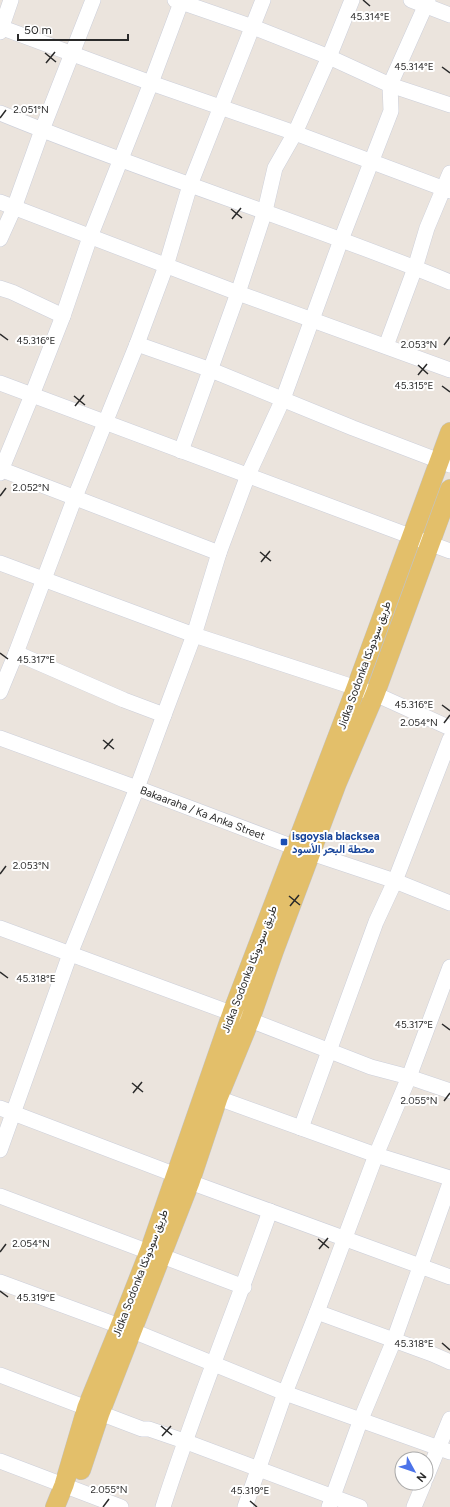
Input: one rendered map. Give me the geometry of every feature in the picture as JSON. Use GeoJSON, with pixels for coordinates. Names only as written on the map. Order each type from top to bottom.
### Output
{"type":"FeatureCollection","features":[{"type":"Feature","properties":{"kind":"main road","name":"Jidka Sodonka طريق سودونكا"},"geometry":{"type":"LineString","coordinates":[[183,1179],[250,1020],[274,951],[304,850],[356,688],[411,537],[445,463],[450,432]]}},
{"type":"Feature","properties":{"kind":"main road","name":"Jidka Sodonka طريق سودونكا"},"geometry":{"type":"LineString","coordinates":[[68,1507],[69,1487],[94,1410],[156,1254],[183,1179],[232,1013],[304,850],[337,783],[375,694],[450,489]]}},
{"type":"Feature","properties":{"kind":"main road","name":"Jidka Sodonka طريق سودونكا"},"geometry":{"type":"LineString","coordinates":[[55,1507],[69,1487]]}},
{"type":"Feature","properties":{"kind":"street"},"geometry":{"type":"LineString","coordinates":[[11,0],[1,29],[220,108],[295,133],[447,189]]}},
{"type":"Feature","properties":{"kind":"street"},"geometry":{"type":"LineString","coordinates":[[0,239],[7,205],[42,130],[93,0]]}},
{"type":"Feature","properties":{"kind":"street"},"geometry":{"type":"LineString","coordinates":[[0,692],[45,579],[75,497],[137,344],[166,266],[190,185],[263,0]]}},
{"type":"Feature","properties":{"kind":"street"},"geometry":{"type":"LineString","coordinates":[[182,451],[238,293],[265,211],[275,168],[295,133],[329,57],[352,0]]}},
{"type":"Feature","properties":{"kind":"street"},"geometry":{"type":"LineString","coordinates":[[411,0],[427,3],[450,15]]}},
{"type":"Feature","properties":{"kind":"street"},"geometry":{"type":"LineString","coordinates":[[219,553],[75,497],[0,471],[32,395],[90,236],[151,83],[179,1],[329,57],[390,85],[450,105]]}},
{"type":"Feature","properties":{"kind":"street"},"geometry":{"type":"LineString","coordinates":[[0,1150],[7,1110],[137,788],[194,635],[219,553],[248,475],[283,399],[341,240],[391,111],[390,85],[427,3]]}},
{"type":"Feature","properties":{"kind":"street"},"geometry":{"type":"LineString","coordinates":[[0,113],[190,185],[265,211],[450,282]]}},
{"type":"Feature","properties":{"kind":"street"},"geometry":{"type":"LineString","coordinates":[[386,346],[415,268],[427,228],[447,189],[450,173]]}},
{"type":"Feature","properties":{"kind":"street"},"geometry":{"type":"LineString","coordinates":[[7,205],[238,293],[450,370]]}},
{"type":"Feature","properties":{"kind":"street"},"geometry":{"type":"LineString","coordinates":[[0,288],[12,292],[62,316]]}},
{"type":"Feature","properties":{"kind":"street"},"geometry":{"type":"LineString","coordinates":[[137,344],[211,370],[445,463]]}},
{"type":"Feature","properties":{"kind":"street"},"geometry":{"type":"LineString","coordinates":[[0,383],[450,551]]}},
{"type":"Feature","properties":{"kind":"street"},"geometry":{"type":"LineString","coordinates":[[0,563],[194,635],[375,694],[450,728]]}},
{"type":"Feature","properties":{"kind":"street"},"geometry":{"type":"LineString","coordinates":[[16,653],[124,700],[164,715]]}},
{"type":"Feature","properties":{"kind":"street","name":"Bakaaraha / Ka Anka Street"},"geometry":{"type":"LineString","coordinates":[[0,738],[304,850],[394,881],[450,903]]}},
{"type":"Feature","properties":{"kind":"street"},"geometry":{"type":"LineString","coordinates":[[301,1128],[376,922],[394,881],[450,740]]}},
{"type":"Feature","properties":{"kind":"street"},"geometry":{"type":"LineString","coordinates":[[0,928],[232,1013],[371,1067],[409,1077],[450,1091]]}},
{"type":"Feature","properties":{"kind":"street"},"geometry":{"type":"LineString","coordinates":[[245,1507],[285,1393],[376,1155],[409,1077],[450,967]]}},
{"type":"Feature","properties":{"kind":"street"},"geometry":{"type":"LineString","coordinates":[[218,1098],[376,1155],[450,1178]]}},
{"type":"Feature","properties":{"kind":"street"},"geometry":{"type":"LineString","coordinates":[[7,1110],[183,1179],[450,1278]]}},
{"type":"Feature","properties":{"kind":"street"},"geometry":{"type":"LineString","coordinates":[[331,1502],[361,1419],[394,1340],[450,1184]]}},
{"type":"Feature","properties":{"kind":"street"},"geometry":{"type":"LineString","coordinates":[[0,1196],[244,1286]]}},
{"type":"Feature","properties":{"kind":"street"},"geometry":{"type":"LineString","coordinates":[[163,1507],[184,1441],[244,1286],[270,1211]]}},
{"type":"Feature","properties":{"kind":"street"},"geometry":{"type":"LineString","coordinates":[[0,1282],[127,1328],[285,1393],[444,1450]]}},
{"type":"Feature","properties":{"kind":"street"},"geometry":{"type":"LineString","coordinates":[[317,1312],[450,1362]]}},
{"type":"Feature","properties":{"kind":"street"},"geometry":{"type":"LineString","coordinates":[[0,1375],[94,1410],[142,1430],[149,1428],[259,1469],[331,1502],[360,1507]]}},
{"type":"Feature","properties":{"kind":"street"},"geometry":{"type":"LineString","coordinates":[[434,1466],[444,1450],[450,1419]]}},
{"type":"Feature","properties":{"kind":"street"},"geometry":{"type":"LineString","coordinates":[[0,1461],[121,1507]]}},
{"type":"Feature","properties":{"kind":"street"},"geometry":{"type":"LineString","coordinates":[[414,1507],[421,1491]]}},
{"type":"Feature","properties":{"kind":"place","name":"isgoysla blacksea محطة البحر الأسود"},"geometry":{"type":"Point","coordinates":[284,842]}}]}
